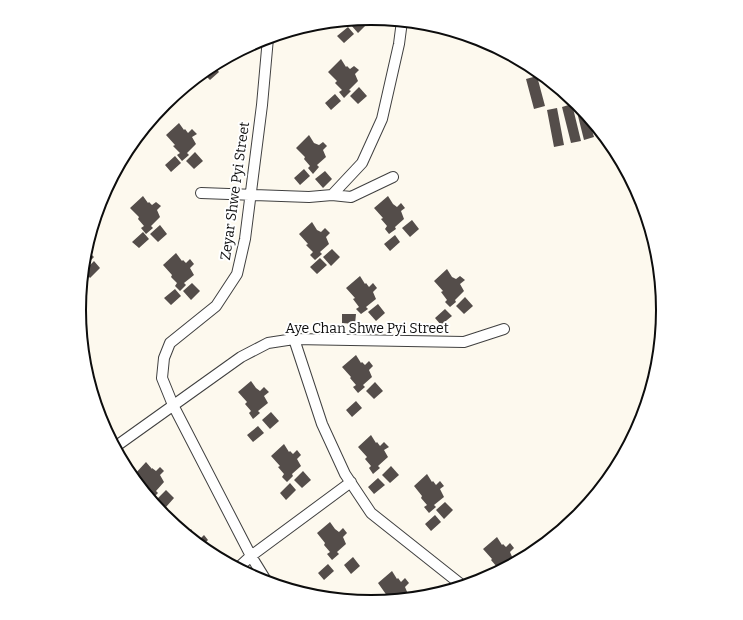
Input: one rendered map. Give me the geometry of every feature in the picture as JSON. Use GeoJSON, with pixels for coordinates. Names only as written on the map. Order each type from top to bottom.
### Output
{"type":"FeatureCollection","features":[{"type":"Feature","properties":{"kind":"street"},"geometry":{"type":"LineString","coordinates":[[332,195],[362,163],[382,119],[399,44],[401,27]]}},
{"type":"Feature","properties":{"kind":"street","name":"Zeyar Shwe Pyi Street"},"geometry":{"type":"LineString","coordinates":[[261,573],[251,556],[173,405],[162,378],[164,358],[170,343],[216,306],[237,274],[246,239],[250,195],[262,105],[267,45]]}},
{"type":"Feature","properties":{"kind":"street"},"geometry":{"type":"LineString","coordinates":[[201,193],[309,197],[332,195],[351,197],[393,177]]}},
{"type":"Feature","properties":{"kind":"street","name":"Aye Chan Shwe Pyi Street"},"geometry":{"type":"LineString","coordinates":[[120,443],[241,357],[268,343],[294,339],[464,342],[504,329]]}},
{"type":"Feature","properties":{"kind":"street"},"geometry":{"type":"LineString","coordinates":[[294,339],[322,424],[351,482],[372,513],[457,582]]}},
{"type":"Feature","properties":{"kind":"street"},"geometry":{"type":"LineString","coordinates":[[242,564],[251,556],[351,482]]}},
{"type":"Feature","properties":{"kind":"building"},"geometry":{"type":"Polygon","coordinates":[[[366,25],[358,33],[352,26],[366,25]]]}},
{"type":"Feature","properties":{"kind":"building"},"geometry":{"type":"Polygon","coordinates":[[[348,27],[354,34],[344,43],[337,36],[348,27]]]}},
{"type":"Feature","properties":{"kind":"building"},"geometry":{"type":"Polygon","coordinates":[[[341,59],[346,67],[347,66],[350,69],[354,66],[359,70],[355,74],[358,81],[349,90],[351,91],[344,98],[339,92],[342,90],[335,83],[337,81],[328,72],[341,59]]]}},
{"type":"Feature","properties":{"kind":"building"},"geometry":{"type":"Polygon","coordinates":[[[217,70],[219,72],[210,80],[207,77],[217,70]]]}},
{"type":"Feature","properties":{"kind":"building"},"geometry":{"type":"Polygon","coordinates":[[[535,77],[538,79],[545,106],[534,109],[526,79],[535,77]]]}},
{"type":"Feature","properties":{"kind":"building"},"geometry":{"type":"Polygon","coordinates":[[[359,87],[367,96],[358,104],[350,96],[359,87]]]}},
{"type":"Feature","properties":{"kind":"building"},"geometry":{"type":"Polygon","coordinates":[[[335,94],[341,101],[331,110],[325,103],[335,94]]]}},
{"type":"Feature","properties":{"kind":"building"},"geometry":{"type":"Polygon","coordinates":[[[569,105],[573,108],[581,141],[571,143],[562,107],[569,105]]]}},
{"type":"Feature","properties":{"kind":"building"},"geometry":{"type":"Polygon","coordinates":[[[557,108],[564,145],[554,147],[547,110],[557,108]]]}},
{"type":"Feature","properties":{"kind":"building"},"geometry":{"type":"Polygon","coordinates":[[[577,112],[592,129],[594,137],[584,140],[577,112]]]}},
{"type":"Feature","properties":{"kind":"building"},"geometry":{"type":"Polygon","coordinates":[[[179,123],[188,133],[192,129],[197,134],[192,137],[196,144],[187,153],[189,155],[182,161],[177,155],[180,153],[173,146],[175,145],[166,135],[179,123]]]}},
{"type":"Feature","properties":{"kind":"building"},"geometry":{"type":"Polygon","coordinates":[[[309,135],[314,143],[319,145],[323,142],[327,146],[323,150],[326,157],[317,165],[319,167],[313,174],[308,168],[310,166],[304,159],[305,157],[296,148],[309,135]]]}},
{"type":"Feature","properties":{"kind":"building"},"geometry":{"type":"Polygon","coordinates":[[[195,152],[203,161],[194,169],[186,161],[195,152]]]}},
{"type":"Feature","properties":{"kind":"building"},"geometry":{"type":"Polygon","coordinates":[[[175,156],[181,163],[171,172],[165,165],[175,156]]]}},
{"type":"Feature","properties":{"kind":"building"},"geometry":{"type":"Polygon","coordinates":[[[304,169],[310,176],[300,185],[294,178],[304,169]]]}},
{"type":"Feature","properties":{"kind":"building"},"geometry":{"type":"Polygon","coordinates":[[[325,171],[332,179],[323,188],[315,179],[325,171]]]}},
{"type":"Feature","properties":{"kind":"building"},"geometry":{"type":"Polygon","coordinates":[[[143,196],[148,203],[149,202],[152,205],[156,202],[161,206],[157,210],[160,217],[151,226],[153,228],[146,234],[141,228],[144,226],[138,219],[139,217],[130,208],[143,196]]]}},
{"type":"Feature","properties":{"kind":"building"},"geometry":{"type":"Polygon","coordinates":[[[388,196],[397,207],[401,203],[405,208],[401,211],[404,219],[395,227],[396,229],[389,234],[385,229],[387,226],[381,219],[383,218],[374,208],[388,196]]]}},
{"type":"Feature","properties":{"kind":"building"},"geometry":{"type":"Polygon","coordinates":[[[412,220],[419,229],[410,237],[402,228],[412,220]]]}},
{"type":"Feature","properties":{"kind":"building"},"geometry":{"type":"Polygon","coordinates":[[[312,222],[317,230],[321,232],[325,228],[330,233],[326,237],[329,244],[320,252],[322,254],[315,260],[310,255],[313,252],[306,245],[308,244],[299,234],[312,222]]]}},
{"type":"Feature","properties":{"kind":"building"},"geometry":{"type":"Polygon","coordinates":[[[160,225],[167,234],[158,242],[150,234],[160,225]]]}},
{"type":"Feature","properties":{"kind":"building"},"geometry":{"type":"Polygon","coordinates":[[[143,232],[149,239],[139,248],[132,242],[143,232]]]}},
{"type":"Feature","properties":{"kind":"building"},"geometry":{"type":"Polygon","coordinates":[[[395,235],[400,242],[390,251],[384,244],[395,235]]]}},
{"type":"Feature","properties":{"kind":"building"},"geometry":{"type":"Polygon","coordinates":[[[332,249],[340,257],[331,266],[323,257],[332,249]]]}},
{"type":"Feature","properties":{"kind":"building"},"geometry":{"type":"Polygon","coordinates":[[[176,253],[182,261],[183,260],[186,263],[190,259],[194,264],[190,268],[194,275],[184,283],[186,285],[180,291],[175,286],[177,283],[171,277],[172,275],[163,265],[176,253]]]}},
{"type":"Feature","properties":{"kind":"building"},"geometry":{"type":"Polygon","coordinates":[[[320,258],[327,265],[317,274],[310,267],[320,258]]]}},
{"type":"Feature","properties":{"kind":"building"},"geometry":{"type":"Polygon","coordinates":[[[94,261],[100,268],[90,278],[89,276],[90,265],[94,261]]]}},
{"type":"Feature","properties":{"kind":"building"},"geometry":{"type":"Polygon","coordinates":[[[447,269],[452,277],[456,279],[460,276],[465,280],[460,284],[464,291],[455,300],[456,302],[450,307],[445,302],[447,300],[441,292],[443,291],[434,281],[447,269]]]}},
{"type":"Feature","properties":{"kind":"building"},"geometry":{"type":"Polygon","coordinates":[[[360,276],[369,287],[373,283],[377,288],[373,292],[376,299],[366,307],[368,309],[361,314],[356,309],[359,307],[353,299],[355,298],[346,288],[360,276]]]}},
{"type":"Feature","properties":{"kind":"building"},"geometry":{"type":"Polygon","coordinates":[[[192,283],[200,291],[191,300],[183,291],[192,283]]]}},
{"type":"Feature","properties":{"kind":"building"},"geometry":{"type":"Polygon","coordinates":[[[175,289],[181,296],[171,305],[164,298],[175,289]]]}},
{"type":"Feature","properties":{"kind":"building"},"geometry":{"type":"Polygon","coordinates":[[[465,297],[473,306],[464,314],[456,306],[465,297]]]}},
{"type":"Feature","properties":{"kind":"building"},"geometry":{"type":"Polygon","coordinates":[[[378,304],[385,313],[376,321],[368,312],[378,304]]]}},
{"type":"Feature","properties":{"kind":"building"},"geometry":{"type":"Polygon","coordinates":[[[445,309],[452,316],[441,325],[435,318],[445,309]]]}},
{"type":"Feature","properties":{"kind":"building"},"geometry":{"type":"Polygon","coordinates":[[[342,314],[356,314],[355,324],[342,323],[342,314]]]}},
{"type":"Feature","properties":{"kind":"building"},"geometry":{"type":"Polygon","coordinates":[[[356,355],[361,363],[362,362],[365,365],[369,361],[373,366],[369,370],[372,377],[363,385],[365,387],[358,393],[353,387],[356,385],[342,367],[356,355]]]}},
{"type":"Feature","properties":{"kind":"building"},"geometry":{"type":"Polygon","coordinates":[[[251,381],[260,391],[264,387],[269,392],[264,396],[268,403],[258,411],[260,413],[253,419],[249,413],[251,411],[245,404],[247,402],[238,392],[251,381]]]}},
{"type":"Feature","properties":{"kind":"building"},"geometry":{"type":"Polygon","coordinates":[[[375,382],[383,391],[374,399],[366,391],[375,382]]]}},
{"type":"Feature","properties":{"kind":"building"},"geometry":{"type":"Polygon","coordinates":[[[356,401],[362,408],[352,417],[346,410],[356,401]]]}},
{"type":"Feature","properties":{"kind":"building"},"geometry":{"type":"Polygon","coordinates":[[[271,412],[279,421],[270,429],[262,420],[271,412]]]}},
{"type":"Feature","properties":{"kind":"building"},"geometry":{"type":"Polygon","coordinates":[[[258,426],[264,433],[253,442],[247,435],[258,426]]]}},
{"type":"Feature","properties":{"kind":"building"},"geometry":{"type":"Polygon","coordinates":[[[371,435],[380,446],[384,442],[389,447],[384,450],[388,457],[378,466],[380,468],[373,474],[369,468],[371,466],[365,459],[367,457],[358,447],[371,435]]]}},
{"type":"Feature","properties":{"kind":"building"},"geometry":{"type":"Polygon","coordinates":[[[284,444],[289,452],[290,451],[293,454],[297,450],[301,455],[297,459],[301,466],[292,474],[293,476],[287,482],[282,477],[284,474],[278,467],[280,466],[271,456],[284,444]]]}},
{"type":"Feature","properties":{"kind":"building"},"geometry":{"type":"Polygon","coordinates":[[[146,462],[156,471],[160,467],[164,471],[160,475],[164,482],[156,491],[158,493],[155,496],[145,483],[137,471],[146,462]]]}},
{"type":"Feature","properties":{"kind":"building"},"geometry":{"type":"Polygon","coordinates":[[[391,466],[399,475],[390,483],[382,475],[391,466]]]}},
{"type":"Feature","properties":{"kind":"building"},"geometry":{"type":"Polygon","coordinates":[[[303,471],[311,480],[302,488],[294,480],[303,471]]]}},
{"type":"Feature","properties":{"kind":"building"},"geometry":{"type":"Polygon","coordinates":[[[427,474],[436,485],[440,481],[444,486],[440,489],[444,497],[434,505],[436,507],[429,513],[424,507],[427,505],[421,498],[422,496],[414,486],[427,474]]]}},
{"type":"Feature","properties":{"kind":"building"},"geometry":{"type":"Polygon","coordinates":[[[378,478],[385,485],[374,494],[368,487],[378,478]]]}},
{"type":"Feature","properties":{"kind":"building"},"geometry":{"type":"Polygon","coordinates":[[[290,483],[296,490],[286,500],[280,493],[290,483]]]}},
{"type":"Feature","properties":{"kind":"building"},"geometry":{"type":"Polygon","coordinates":[[[166,490],[174,498],[166,507],[157,499],[166,490]]]}},
{"type":"Feature","properties":{"kind":"building"},"geometry":{"type":"Polygon","coordinates":[[[445,502],[453,510],[444,519],[436,510],[445,502]]]}},
{"type":"Feature","properties":{"kind":"building"},"geometry":{"type":"Polygon","coordinates":[[[435,515],[441,522],[431,531],[425,524],[435,515]]]}},
{"type":"Feature","properties":{"kind":"building"},"geometry":{"type":"Polygon","coordinates":[[[330,522],[339,532],[343,528],[347,533],[343,537],[346,544],[337,552],[339,554],[332,560],[327,554],[330,552],[324,545],[325,543],[317,533],[330,522]]]}},
{"type":"Feature","properties":{"kind":"building"},"geometry":{"type":"Polygon","coordinates":[[[204,535],[208,540],[206,542],[201,538],[204,535]]]}},
{"type":"Feature","properties":{"kind":"building"},"geometry":{"type":"Polygon","coordinates":[[[497,537],[502,545],[503,544],[506,547],[510,543],[514,548],[510,552],[513,558],[497,567],[483,549],[497,537]]]}},
{"type":"Feature","properties":{"kind":"building"},"geometry":{"type":"Polygon","coordinates":[[[353,557],[360,566],[351,574],[344,565],[353,557]]]}},
{"type":"Feature","properties":{"kind":"building"},"geometry":{"type":"Polygon","coordinates":[[[328,564],[334,571],[324,580],[318,573],[328,564]]]}},
{"type":"Feature","properties":{"kind":"building"},"geometry":{"type":"Polygon","coordinates":[[[392,571],[401,582],[405,578],[409,583],[405,587],[408,593],[386,594],[378,583],[392,571]]]}}]}
